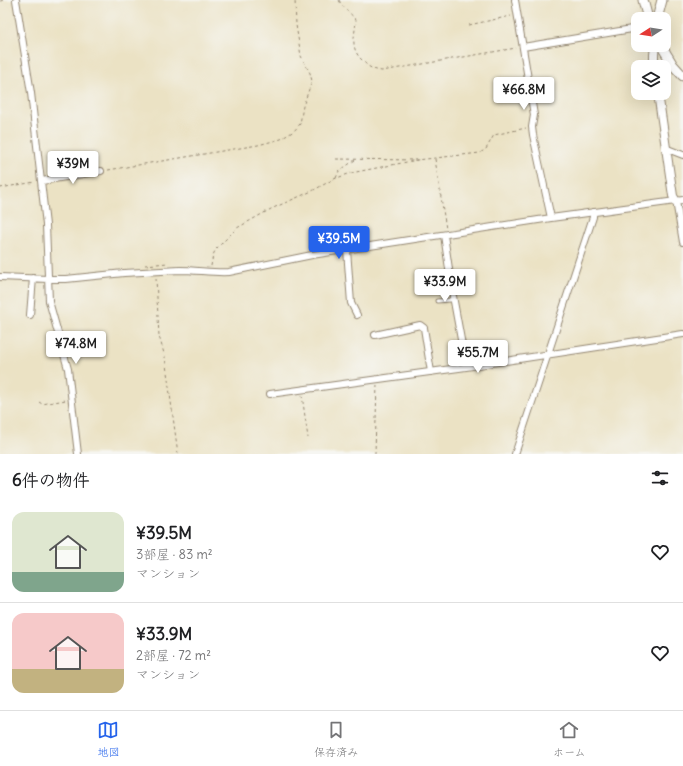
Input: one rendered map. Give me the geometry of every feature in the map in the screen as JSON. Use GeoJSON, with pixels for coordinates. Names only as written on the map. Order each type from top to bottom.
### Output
{"type":"FeatureCollection","features":[{"type":"Feature","properties":{"kind":"main road"},"geometry":{"type":"LineString","coordinates":[[643,0],[646,12]]}},
{"type":"Feature","properties":{"kind":"main road"},"geometry":{"type":"LineString","coordinates":[[659,12],[662,0]]}},
{"type":"Feature","properties":{"kind":"main road"},"geometry":{"type":"LineString","coordinates":[[665,52],[673,65],[683,76]]}},
{"type":"Feature","properties":{"kind":"street"},"geometry":{"type":"LineString","coordinates":[[16,0],[32,93],[42,181],[46,225],[49,301],[68,369],[78,454]]}},
{"type":"Feature","properties":{"kind":"street"},"geometry":{"type":"LineString","coordinates":[[515,0],[534,115],[532,127],[551,218]]}},
{"type":"Feature","properties":{"kind":"street"},"geometry":{"type":"LineString","coordinates":[[523,47],[631,29]]}},
{"type":"Feature","properties":{"kind":"street"},"geometry":{"type":"LineString","coordinates":[[659,100],[673,196],[680,201]]}},
{"type":"Feature","properties":{"kind":"street"},"geometry":{"type":"LineString","coordinates":[[665,148],[683,155]]}},
{"type":"Feature","properties":{"kind":"street"},"geometry":{"type":"LineString","coordinates":[[42,181],[101,171]]}},
{"type":"Feature","properties":{"kind":"street"},"geometry":{"type":"LineString","coordinates":[[0,276],[48,279],[156,271],[195,270],[220,273],[230,272],[312,255],[551,218],[680,201]]}},
{"type":"Feature","properties":{"kind":"street"},"geometry":{"type":"LineString","coordinates":[[680,201],[683,242]]}},
{"type":"Feature","properties":{"kind":"street"},"geometry":{"type":"LineString","coordinates":[[515,454],[589,231],[593,212]]}},
{"type":"Feature","properties":{"kind":"street"},"geometry":{"type":"LineString","coordinates":[[446,235],[453,296],[466,367]]}},
{"type":"Feature","properties":{"kind":"street"},"geometry":{"type":"LineString","coordinates":[[347,250],[351,303],[356,315]]}},
{"type":"Feature","properties":{"kind":"street"},"geometry":{"type":"LineString","coordinates":[[30,315],[33,278]]}},
{"type":"Feature","properties":{"kind":"street"},"geometry":{"type":"LineString","coordinates":[[375,335],[420,325],[424,328],[431,372]]}},
{"type":"Feature","properties":{"kind":"street"},"geometry":{"type":"LineString","coordinates":[[270,394],[378,380],[683,334]]}},
{"type":"Feature","properties":{"kind":"lane"},"geometry":{"type":"LineString","coordinates":[[438,302],[450,300],[453,296]]}},
{"type":"Feature","properties":{"kind":"path"},"geometry":{"type":"LineString","coordinates":[[0,1],[4,0]]}},
{"type":"Feature","properties":{"kind":"path"},"geometry":{"type":"LineString","coordinates":[[101,171],[258,145],[281,139],[294,131],[300,124],[303,106],[312,81],[310,72],[301,56],[296,25],[295,0]]}},
{"type":"Feature","properties":{"kind":"path"},"geometry":{"type":"LineString","coordinates":[[339,0],[343,8],[352,14],[356,20],[353,42],[354,50],[358,57],[368,67],[374,70],[382,71],[523,47]]}},
{"type":"Feature","properties":{"kind":"path"},"geometry":{"type":"LineString","coordinates":[[470,26],[518,15]]}},
{"type":"Feature","properties":{"kind":"path"},"geometry":{"type":"LineString","coordinates":[[212,271],[212,261],[216,249],[237,228],[271,209],[312,191],[336,178],[351,173],[417,160],[480,153],[486,149],[494,135],[532,127]]}},
{"type":"Feature","properties":{"kind":"path"},"geometry":{"type":"LineString","coordinates":[[435,158],[446,235]]}},
{"type":"Feature","properties":{"kind":"path"},"geometry":{"type":"LineString","coordinates":[[336,159],[417,160]]}},
{"type":"Feature","properties":{"kind":"path"},"geometry":{"type":"LineString","coordinates":[[336,178],[339,171],[355,160]]}},
{"type":"Feature","properties":{"kind":"path"},"geometry":{"type":"LineString","coordinates":[[0,188],[42,181]]}},
{"type":"Feature","properties":{"kind":"path"},"geometry":{"type":"LineString","coordinates":[[156,271],[159,336],[165,357],[178,454]]}},
{"type":"Feature","properties":{"kind":"path"},"geometry":{"type":"LineString","coordinates":[[375,454],[378,380]]}},
{"type":"Feature","properties":{"kind":"path"},"geometry":{"type":"LineString","coordinates":[[301,390],[308,438]]}},
{"type":"Feature","properties":{"kind":"path"},"geometry":{"type":"LineString","coordinates":[[39,402],[42,404],[62,402],[72,398]]}}]}
